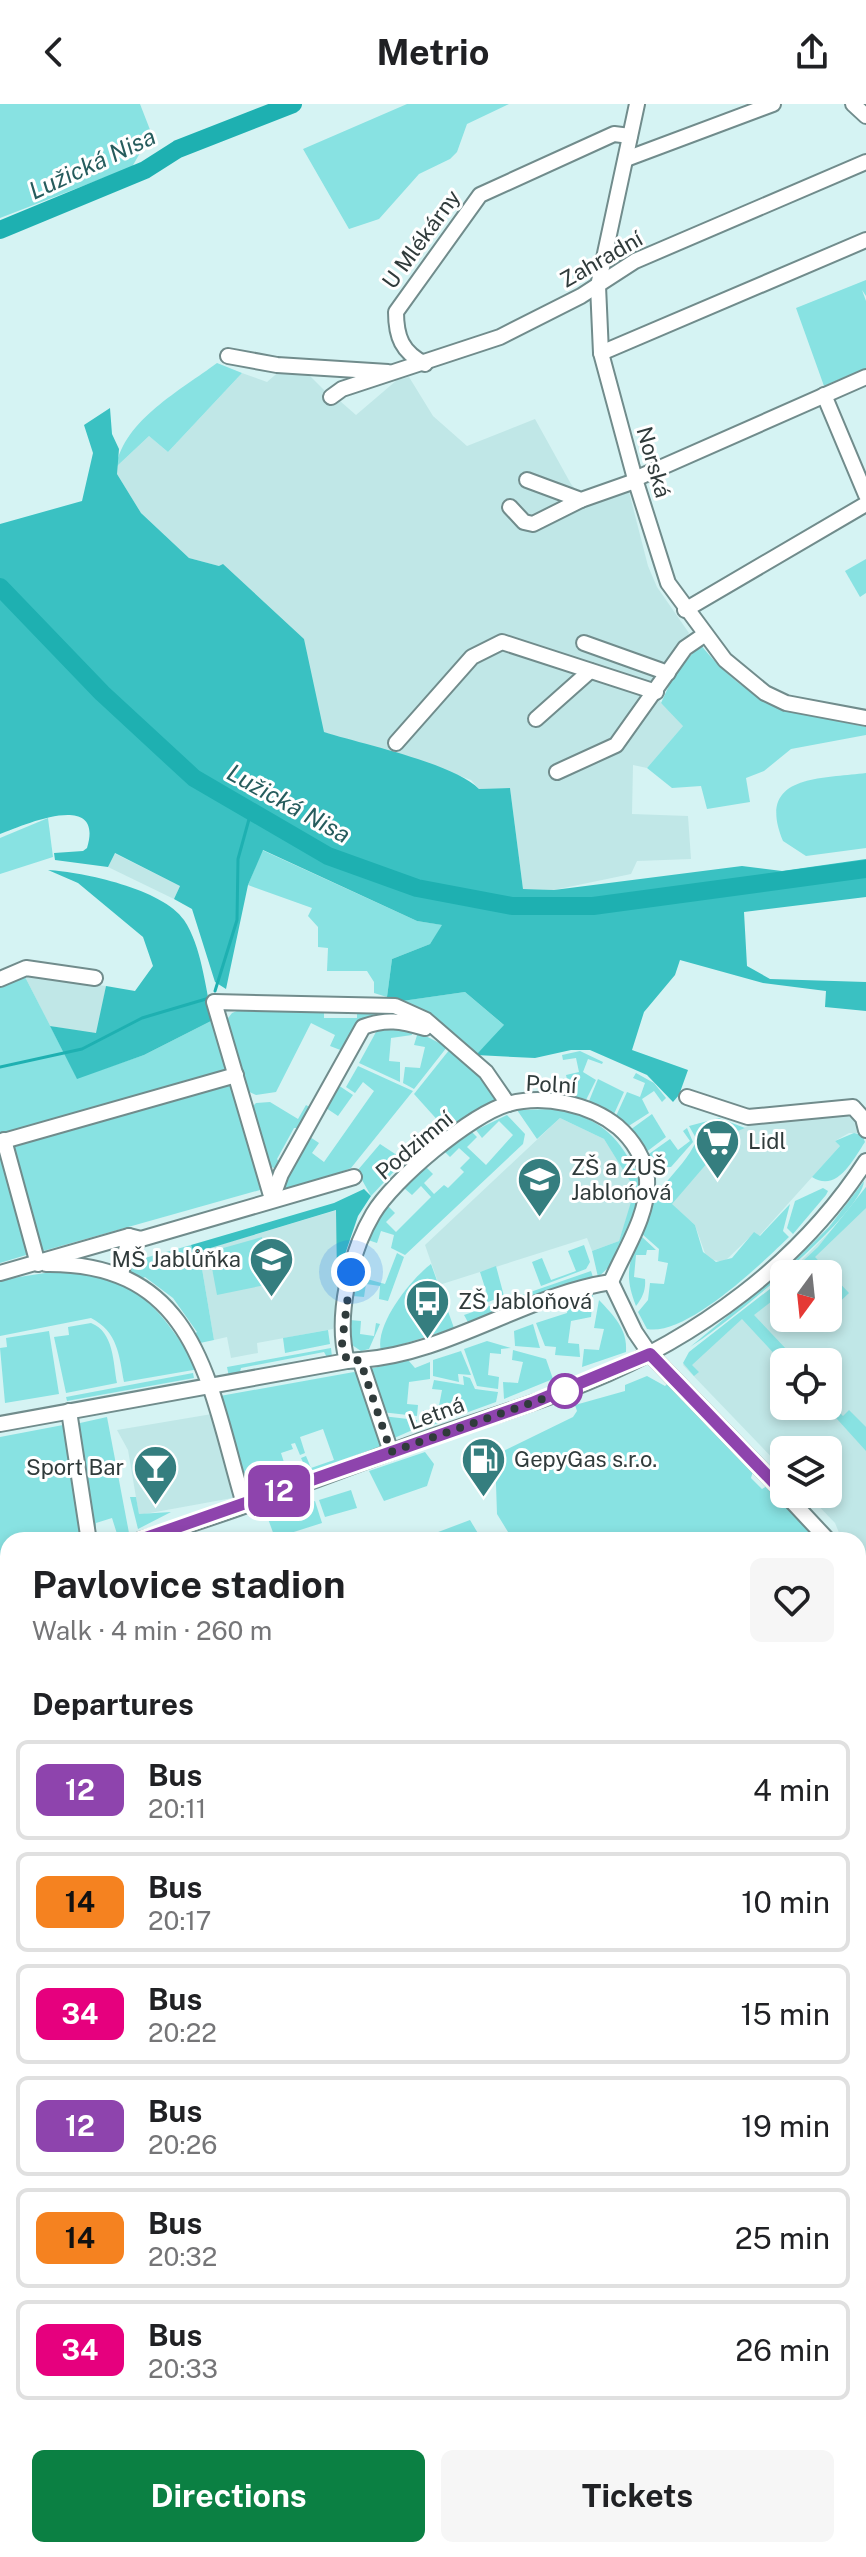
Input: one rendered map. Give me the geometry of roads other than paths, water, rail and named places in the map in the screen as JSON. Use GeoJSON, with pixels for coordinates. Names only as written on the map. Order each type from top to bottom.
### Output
{"type":"FeatureCollection","features":[{"type":"Feature","properties":{"kind":"street","name":"Norská"},"geometry":{"type":"LineString","coordinates":[[637,104],[598,286],[601,353],[635,480],[668,583],[704,635],[744,678],[765,693],[807,708],[866,718]]}},
{"type":"Feature","properties":{"kind":"street"},"geometry":{"type":"LineString","coordinates":[[626,159],[773,104]]}},
{"type":"Feature","properties":{"kind":"street"},"geometry":{"type":"LineString","coordinates":[[853,104],[866,116]]}},
{"type":"Feature","properties":{"kind":"street","name":"U Mlékárny"},"geometry":{"type":"LineString","coordinates":[[425,364],[402,346],[396,330],[396,312],[480,195],[614,134],[630,136]]}},
{"type":"Feature","properties":{"kind":"street","name":"Zahradní"},"geometry":{"type":"LineString","coordinates":[[331,397],[342,389],[500,337],[598,286],[635,261],[866,162]]}},
{"type":"Feature","properties":{"kind":"street"},"geometry":{"type":"LineString","coordinates":[[601,353],[866,240]]}},
{"type":"Feature","properties":{"kind":"street","name":"Zahradní"},"geometry":{"type":"LineString","coordinates":[[228,356],[277,365],[401,372]]}},
{"type":"Feature","properties":{"kind":"street"},"geometry":{"type":"LineString","coordinates":[[510,507],[524,522],[533,524],[581,500],[635,480],[866,377]]}},
{"type":"Feature","properties":{"kind":"street"},"geometry":{"type":"LineString","coordinates":[[824,395],[866,495]]}},
{"type":"Feature","properties":{"kind":"street"},"geometry":{"type":"LineString","coordinates":[[527,480],[581,500]]}},
{"type":"Feature","properties":{"kind":"street"},"geometry":{"type":"LineString","coordinates":[[685,610],[866,504]]}},
{"type":"Feature","properties":{"kind":"street"},"geometry":{"type":"LineString","coordinates":[[557,772],[616,745],[685,648],[704,635]]}},
{"type":"Feature","properties":{"kind":"street"},"geometry":{"type":"LineString","coordinates":[[396,743],[462,667],[487,647],[502,642],[656,692]]}},
{"type":"Feature","properties":{"kind":"street"},"geometry":{"type":"LineString","coordinates":[[584,643],[668,673]]}},
{"type":"Feature","properties":{"kind":"street"},"geometry":{"type":"LineString","coordinates":[[536,719],[590,671]]}},
{"type":"Feature","properties":{"kind":"street"},"geometry":{"type":"LineString","coordinates":[[0,979],[26,968],[95,978]]}},
{"type":"Feature","properties":{"kind":"street","name":"Polní"},"geometry":{"type":"LineString","coordinates":[[236,1075],[214,1002],[395,1006],[426,1020],[486,1072],[508,1104],[564,1103],[587,1108],[615,1125],[640,1154],[646,1189],[634,1232],[611,1282]]}},
{"type":"Feature","properties":{"kind":"street"},"geometry":{"type":"LineString","coordinates":[[272,1199],[281,1174],[363,1027],[381,1020],[398,1020],[436,1031]]}},
{"type":"Feature","properties":{"kind":"street"},"geometry":{"type":"LineString","coordinates":[[38,1264],[2,1141],[236,1075],[272,1199]]}},
{"type":"Feature","properties":{"kind":"street"},"geometry":{"type":"LineString","coordinates":[[687,1097],[748,1117],[853,1107],[863,1118],[866,1130]]}},
{"type":"Feature","properties":{"kind":"street","name":"Podzimní"},"geometry":{"type":"LineString","coordinates":[[391,1452],[353,1360],[342,1343],[349,1281],[373,1215],[389,1192],[461,1131],[508,1104]]}},
{"type":"Feature","properties":{"kind":"street","name":"Letná"},"geometry":{"type":"LineString","coordinates":[[163,1532],[586,1383],[650,1354],[707,1320],[759,1281],[846,1192],[866,1161]]}},
{"type":"Feature","properties":{"kind":"street"},"geometry":{"type":"LineString","coordinates":[[0,1273],[129,1236],[141,1239],[354,1177]]}},
{"type":"Feature","properties":{"kind":"street"},"geometry":{"type":"LineString","coordinates":[[121,1275],[129,1236]]}},
{"type":"Feature","properties":{"kind":"street"},"geometry":{"type":"LineString","coordinates":[[38,1264],[83,1263],[121,1275],[151,1293],[175,1316],[204,1364],[244,1504]]}},
{"type":"Feature","properties":{"kind":"street"},"geometry":{"type":"LineString","coordinates":[[0,1424],[353,1360],[456,1336],[560,1297],[611,1282],[635,1332],[650,1354],[770,1478]]}},
{"type":"Feature","properties":{"kind":"street"},"geometry":{"type":"LineString","coordinates":[[69,1411],[88,1532]]}},
{"type":"Feature","properties":{"kind":"street"},"geometry":{"type":"LineString","coordinates":[[799,1508],[821,1532]]}},
{"type":"Feature","properties":{"kind":"waterway","name":"Lužická Nisa"},"geometry":{"type":"LineString","coordinates":[[0,230],[145,170],[178,149],[293,104]]}},
{"type":"Feature","properties":{"kind":"waterway","name":"Lužická Nisa"},"geometry":{"type":"LineString","coordinates":[[0,587],[102,693],[194,778],[328,856],[417,888],[512,906],[593,906],[866,869]]}},
{"type":"Feature","properties":{"kind":"waterway"},"geometry":{"type":"LineString","coordinates":[[215,991],[237,920],[238,859],[251,812]]}},
{"type":"Feature","properties":{"kind":"waterway"},"geometry":{"type":"LineString","coordinates":[[0,1067],[82,1049],[142,1018],[206,999]]}},
{"type":"Feature","properties":{"kind":"place","name":"Lidl"},"geometry":{"type":"Point","coordinates":[717,1180]}},
{"type":"Feature","properties":{"kind":"place","name":"ZŠ a ZUŠ Jablońová"},"geometry":{"type":"Point","coordinates":[540,1219]}},
{"type":"Feature","properties":{"kind":"place","name":"MŠ Jablůňka"},"geometry":{"type":"Point","coordinates":[272,1298]}},
{"type":"Feature","properties":{"kind":"place","name":"ZŠ Jabloňová"},"geometry":{"type":"Point","coordinates":[427,1340]}},
{"type":"Feature","properties":{"kind":"place","name":"GepyGas s.r.o."},"geometry":{"type":"Point","coordinates":[483,1498]}},
{"type":"Feature","properties":{"kind":"place","name":"Sport Bar"},"geometry":{"type":"Point","coordinates":[155,1506]}}]}
